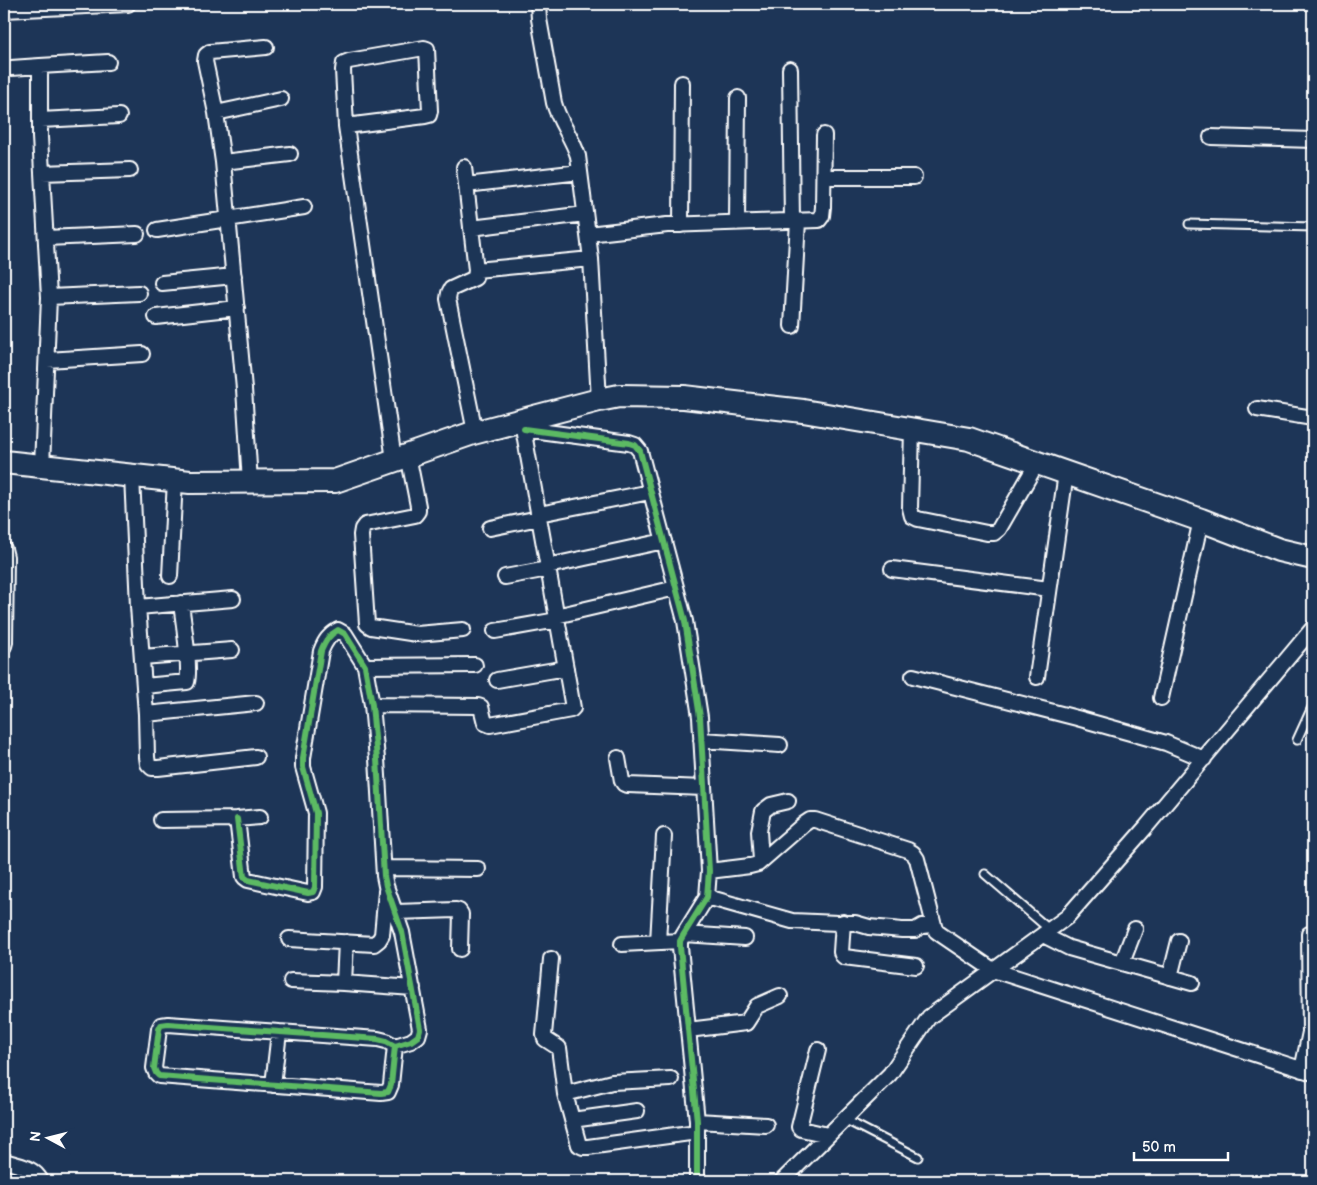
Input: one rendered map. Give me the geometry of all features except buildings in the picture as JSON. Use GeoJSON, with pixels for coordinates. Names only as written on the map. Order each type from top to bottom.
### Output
{"type":"FeatureCollection","features":[{"type":"Feature","properties":{"kind":"highway"},"geometry":{"type":"LineString","coordinates":[[4,462],[190,482],[335,481],[475,432],[523,425],[599,400],[619,396],[684,397],[803,411],[969,439],[1201,520],[1279,550],[1313,558]]}},
{"type":"Feature","properties":{"kind":"street"},"geometry":{"type":"LineString","coordinates":[[4,10],[128,4]]}},
{"type":"Feature","properties":{"kind":"street"},"geometry":{"type":"LineString","coordinates":[[538,4],[539,19],[556,111],[578,156],[591,259],[599,400]]}},
{"type":"Feature","properties":{"kind":"street"},"geometry":{"type":"LineString","coordinates":[[250,482],[244,389],[223,162],[216,112],[205,61],[206,56],[210,52],[266,46]]}},
{"type":"Feature","properties":{"kind":"street"},"geometry":{"type":"LineString","coordinates":[[346,126],[429,115],[427,49],[344,63],[343,70],[346,126],[401,458],[418,506],[418,511],[415,515],[366,525],[362,529],[361,535],[367,624],[371,627],[410,634],[463,630]]}},
{"type":"Feature","properties":{"kind":"street"},"geometry":{"type":"LineString","coordinates":[[11,68],[108,62]]}},
{"type":"Feature","properties":{"kind":"street"},"geometry":{"type":"LineString","coordinates":[[40,66],[42,173],[49,297],[42,466]]}},
{"type":"Feature","properties":{"kind":"street"},"geometry":{"type":"LineString","coordinates":[[790,69],[795,221],[792,326]]}},
{"type":"Feature","properties":{"kind":"street"},"geometry":{"type":"LineString","coordinates":[[681,225],[682,83]]}},
{"type":"Feature","properties":{"kind":"street"},"geometry":{"type":"LineString","coordinates":[[737,223],[738,98]]}},
{"type":"Feature","properties":{"kind":"street"},"geometry":{"type":"LineString","coordinates":[[216,112],[281,99]]}},
{"type":"Feature","properties":{"kind":"street"},"geometry":{"type":"LineString","coordinates":[[40,120],[119,116]]}},
{"type":"Feature","properties":{"kind":"street"},"geometry":{"type":"LineString","coordinates":[[588,234],[666,225],[819,220],[822,216],[824,134]]}},
{"type":"Feature","properties":{"kind":"street"},"geometry":{"type":"LineString","coordinates":[[1211,137],[1313,140]]}},
{"type":"Feature","properties":{"kind":"street"},"geometry":{"type":"LineString","coordinates":[[223,162],[290,154]]}},
{"type":"Feature","properties":{"kind":"street"},"geometry":{"type":"LineString","coordinates":[[464,167],[476,270],[475,278],[450,289],[448,300],[475,432]]}},
{"type":"Feature","properties":{"kind":"street"},"geometry":{"type":"LineString","coordinates":[[42,173],[130,170]]}},
{"type":"Feature","properties":{"kind":"street"},"geometry":{"type":"LineString","coordinates":[[466,185],[580,172]]}},
{"type":"Feature","properties":{"kind":"street"},"geometry":{"type":"LineString","coordinates":[[824,177],[914,177]]}},
{"type":"Feature","properties":{"kind":"street"},"geometry":{"type":"LineString","coordinates":[[157,230],[304,207]]}},
{"type":"Feature","properties":{"kind":"street"},"geometry":{"type":"LineString","coordinates":[[471,228],[585,214]]}},
{"type":"Feature","properties":{"kind":"street"},"geometry":{"type":"LineString","coordinates":[[46,238],[138,234]]}},
{"type":"Feature","properties":{"kind":"street"},"geometry":{"type":"LineString","coordinates":[[476,270],[591,259]]}},
{"type":"Feature","properties":{"kind":"street"},"geometry":{"type":"LineString","coordinates":[[162,283],[234,276]]}},
{"type":"Feature","properties":{"kind":"street"},"geometry":{"type":"LineString","coordinates":[[49,297],[139,293]]}},
{"type":"Feature","properties":{"kind":"street"},"geometry":{"type":"LineString","coordinates":[[156,317],[237,308]]}},
{"type":"Feature","properties":{"kind":"street"},"geometry":{"type":"LineString","coordinates":[[47,360],[142,354]]}},
{"type":"Feature","properties":{"kind":"street"},"geometry":{"type":"LineString","coordinates":[[1257,409],[1313,418]]}},
{"type":"Feature","properties":{"kind":"street"},"geometry":{"type":"LineString","coordinates":[[372,705],[478,706],[481,707],[486,723],[490,725],[571,710],[573,703],[523,425],[629,443],[640,451],[687,633],[701,740],[709,871],[707,897],[682,938],[680,947],[697,1127],[697,1181]]}},
{"type":"Feature","properties":{"kind":"street"},"geometry":{"type":"LineString","coordinates":[[912,429],[910,508],[912,516],[918,519],[994,533],[999,529],[1037,463]]}},
{"type":"Feature","properties":{"kind":"street"},"geometry":{"type":"LineString","coordinates":[[1037,677],[1066,473]]}},
{"type":"Feature","properties":{"kind":"street"},"geometry":{"type":"LineString","coordinates":[[132,476],[148,764],[152,768],[256,757]]}},
{"type":"Feature","properties":{"kind":"street"},"geometry":{"type":"LineString","coordinates":[[170,576],[175,480]]}},
{"type":"Feature","properties":{"kind":"street"},"geometry":{"type":"LineString","coordinates":[[490,528],[650,492]]}},
{"type":"Feature","properties":{"kind":"street"},"geometry":{"type":"LineString","coordinates":[[1161,698],[1201,520]]}},
{"type":"Feature","properties":{"kind":"street"},"geometry":{"type":"LineString","coordinates":[[504,578],[664,541]]}},
{"type":"Feature","properties":{"kind":"street"},"geometry":{"type":"LineString","coordinates":[[4,549],[6,557],[4,646]]}},
{"type":"Feature","properties":{"kind":"street"},"geometry":{"type":"LineString","coordinates":[[892,569],[1049,589]]}},
{"type":"Feature","properties":{"kind":"street"},"geometry":{"type":"LineString","coordinates":[[495,630],[557,618],[676,588]]}},
{"type":"Feature","properties":{"kind":"street"},"geometry":{"type":"LineString","coordinates":[[138,607],[234,599]]}},
{"type":"Feature","properties":{"kind":"street"},"geometry":{"type":"LineString","coordinates":[[144,686],[186,682],[188,678],[181,603]]}},
{"type":"Feature","properties":{"kind":"street"},"geometry":{"type":"LineString","coordinates":[[237,819],[244,877],[248,880],[308,893],[313,892],[315,887],[316,813],[303,767],[303,758],[321,651],[325,642],[338,630],[345,634],[365,666],[372,705],[378,759],[386,886],[382,934],[374,944],[289,939]]}},
{"type":"Feature","properties":{"kind":"street"},"geometry":{"type":"LineString","coordinates":[[782,1181],[890,1074],[929,1017],[1067,918],[1313,631]]}},
{"type":"Feature","properties":{"kind":"street"},"geometry":{"type":"LineString","coordinates":[[142,657],[232,650]]}},
{"type":"Feature","properties":{"kind":"street"},"geometry":{"type":"LineString","coordinates":[[365,666],[475,665]]}},
{"type":"Feature","properties":{"kind":"street"},"geometry":{"type":"LineString","coordinates":[[497,680],[566,668]]}},
{"type":"Feature","properties":{"kind":"street"},"geometry":{"type":"LineString","coordinates":[[913,676],[1078,718],[1174,746],[1204,759]]}},
{"type":"Feature","properties":{"kind":"street"},"geometry":{"type":"LineString","coordinates":[[146,714],[256,703]]}},
{"type":"Feature","properties":{"kind":"street"},"geometry":{"type":"LineString","coordinates":[[701,740],[780,745]]}},
{"type":"Feature","properties":{"kind":"street"},"geometry":{"type":"LineString","coordinates":[[618,758],[624,784],[704,788]]}},
{"type":"Feature","properties":{"kind":"street"},"geometry":{"type":"LineString","coordinates":[[761,861],[759,831],[763,811],[771,805],[788,801]]}},
{"type":"Feature","properties":{"kind":"street"},"geometry":{"type":"LineString","coordinates":[[161,820],[260,817]]}},
{"type":"Feature","properties":{"kind":"street"},"geometry":{"type":"LineString","coordinates":[[709,871],[750,866],[761,861],[810,820],[816,820],[908,850],[917,859],[936,930],[993,970],[1308,1072],[1310,1032],[1309,934]]}},
{"type":"Feature","properties":{"kind":"street"},"geometry":{"type":"LineString","coordinates":[[658,942],[664,836]]}},
{"type":"Feature","properties":{"kind":"street"},"geometry":{"type":"LineString","coordinates":[[384,868],[478,869]]}},
{"type":"Feature","properties":{"kind":"street"},"geometry":{"type":"LineString","coordinates":[[386,886],[402,932],[420,1029],[418,1036],[411,1041],[394,1046],[378,1039],[168,1024],[161,1025],[159,1029],[154,1068],[160,1076],[381,1093],[388,1092],[391,1085],[394,1046]]}},
{"type":"Feature","properties":{"kind":"street"},"geometry":{"type":"LineString","coordinates":[[707,897],[785,919],[838,923],[855,922],[869,927],[902,930],[915,930],[922,926],[934,925]]}},
{"type":"Feature","properties":{"kind":"street"},"geometry":{"type":"LineString","coordinates":[[396,912],[459,911],[460,949]]}},
{"type":"Feature","properties":{"kind":"street"},"geometry":{"type":"LineString","coordinates":[[843,922],[841,952],[844,957],[916,966]]}},
{"type":"Feature","properties":{"kind":"street"},"geometry":{"type":"LineString","coordinates":[[1122,963],[1134,929]]}},
{"type":"Feature","properties":{"kind":"street"},"geometry":{"type":"LineString","coordinates":[[1046,933],[1069,948],[1192,983]]}},
{"type":"Feature","properties":{"kind":"street"},"geometry":{"type":"LineString","coordinates":[[622,944],[658,942],[682,938],[745,938]]}},
{"type":"Feature","properties":{"kind":"street"},"geometry":{"type":"LineString","coordinates":[[1170,977],[1179,941]]}},
{"type":"Feature","properties":{"kind":"street"},"geometry":{"type":"LineString","coordinates":[[344,983],[346,942]]}},
{"type":"Feature","properties":{"kind":"street"},"geometry":{"type":"LineString","coordinates":[[551,959],[544,1035],[545,1039],[559,1048],[565,1094],[579,1145],[583,1147],[697,1127],[766,1125]]}},
{"type":"Feature","properties":{"kind":"street"},"geometry":{"type":"LineString","coordinates":[[291,982],[344,983],[413,988]]}},
{"type":"Feature","properties":{"kind":"street"},"geometry":{"type":"LineString","coordinates":[[688,1030],[746,1023],[756,1006],[780,996]]}},
{"type":"Feature","properties":{"kind":"street"},"geometry":{"type":"LineString","coordinates":[[273,1084],[279,1032]]}},
{"type":"Feature","properties":{"kind":"street"},"geometry":{"type":"LineString","coordinates":[[818,1050],[799,1127],[828,1135]]}},
{"type":"Feature","properties":{"kind":"street"},"geometry":{"type":"LineString","coordinates":[[565,1094],[612,1082],[671,1079]]}},
{"type":"Feature","properties":{"kind":"street"},"geometry":{"type":"LineString","coordinates":[[572,1120],[637,1111]]}},
{"type":"Feature","properties":{"kind":"street"},"geometry":{"type":"LineString","coordinates":[[4,1161],[30,1169],[38,1175],[41,1181]]}},
{"type":"Feature","properties":{"kind":"lane"},"geometry":{"type":"LineString","coordinates":[[1190,224],[1313,227]]}},
{"type":"Feature","properties":{"kind":"lane"},"geometry":{"type":"LineString","coordinates":[[1297,740],[1313,705]]}},
{"type":"Feature","properties":{"kind":"lane"},"geometry":{"type":"LineString","coordinates":[[985,874],[1046,933]]}},
{"type":"Feature","properties":{"kind":"lane"},"geometry":{"type":"LineString","coordinates":[[844,1119],[918,1157]]}},
{"type":"Feature","properties":{"kind":"cycle path"},"geometry":{"type":"LineString","coordinates":[[524,429],[635,445],[640,451],[685,621],[700,717],[709,871],[707,897],[680,941],[697,1121],[697,1181]]}},
{"type":"Feature","properties":{"kind":"cycle path"},"geometry":{"type":"LineString","coordinates":[[237,819],[244,877],[248,880],[308,893],[313,892],[315,887],[316,813],[303,767],[303,758],[321,651],[332,634],[338,630],[345,634],[365,666],[372,705],[377,759],[384,876],[402,932],[420,1029],[418,1036],[411,1041],[395,1046],[391,1085],[388,1092],[381,1093],[159,1076],[154,1068],[159,1029],[161,1025],[168,1024],[378,1039],[395,1046]]}}]}
